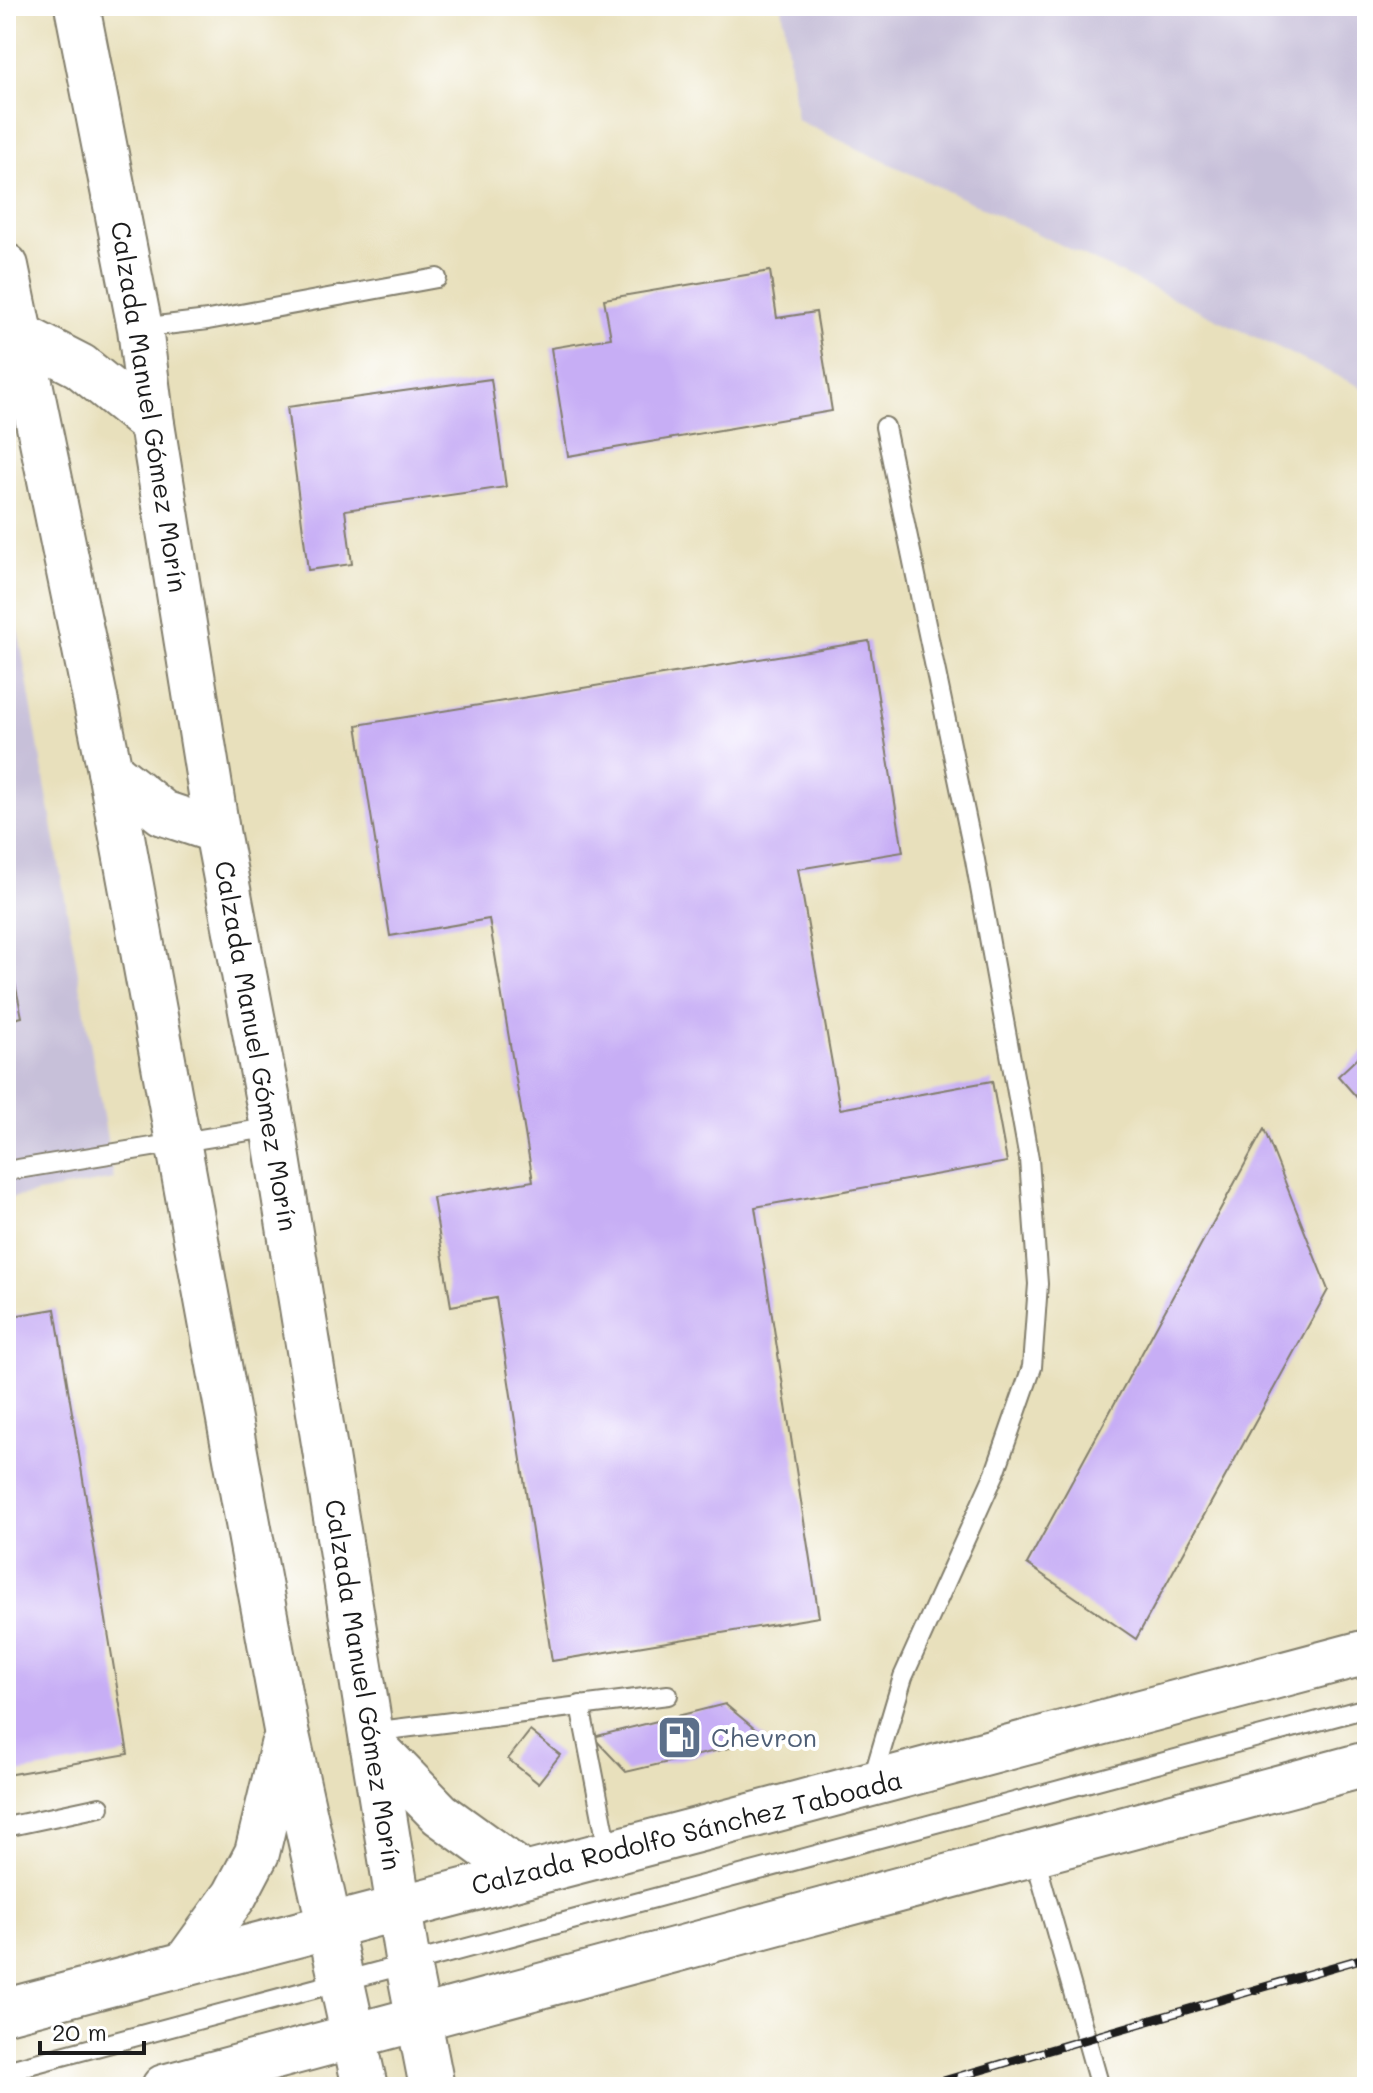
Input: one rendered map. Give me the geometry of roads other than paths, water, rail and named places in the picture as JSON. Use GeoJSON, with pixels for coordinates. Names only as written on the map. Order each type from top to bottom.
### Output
{"type":"FeatureCollection","features":[{"type":"Feature","properties":{"kind":"main road","name":"Calzada Manuel Gómez Morín"},"geometry":{"type":"LineString","coordinates":[[77,6],[140,328],[152,424],[217,831],[273,1127],[398,1906],[432,2087]]}},
{"type":"Feature","properties":{"kind":"main road"},"geometry":{"type":"LineString","coordinates":[[6,266],[12,332],[110,771],[286,1730],[365,2087]]}},
{"type":"Feature","properties":{"kind":"main road"},"geometry":{"type":"LineString","coordinates":[[12,332],[80,366],[152,424]]}},
{"type":"Feature","properties":{"kind":"main road"},"geometry":{"type":"LineString","coordinates":[[110,771],[163,813],[217,831]]}},
{"type":"Feature","properties":{"kind":"main road","name":"Calzada Rodolfo Sánchez Taboada"},"geometry":{"type":"LineString","coordinates":[[6,2011],[398,1906],[870,1787],[1367,1652]]}},
{"type":"Feature","properties":{"kind":"main road"},"geometry":{"type":"LineString","coordinates":[[185,1964],[235,1895],[257,1853],[286,1730]]}},
{"type":"Feature","properties":{"kind":"main road"},"geometry":{"type":"LineString","coordinates":[[371,1738],[440,1814],[523,1874]]}},
{"type":"Feature","properties":{"kind":"main road"},"geometry":{"type":"LineString","coordinates":[[164,2087],[1367,1764]]}},
{"type":"Feature","properties":{"kind":"lane"},"geometry":{"type":"LineString","coordinates":[[140,328],[208,320],[437,278]]}},
{"type":"Feature","properties":{"kind":"lane"},"geometry":{"type":"LineString","coordinates":[[870,1787],[903,1677],[995,1473],[1032,1367],[1038,1284],[1029,1159],[975,860],[885,427]]}},
{"type":"Feature","properties":{"kind":"lane"},"geometry":{"type":"LineString","coordinates":[[6,1171],[273,1127]]}},
{"type":"Feature","properties":{"kind":"lane"},"geometry":{"type":"LineString","coordinates":[[371,1738],[580,1705],[668,1695]]}},
{"type":"Feature","properties":{"kind":"lane"},"geometry":{"type":"LineString","coordinates":[[580,1705],[609,1854]]}},
{"type":"Feature","properties":{"kind":"lane"},"geometry":{"type":"LineString","coordinates":[[6,2071],[1367,1708]]}},
{"type":"Feature","properties":{"kind":"lane"},"geometry":{"type":"LineString","coordinates":[[6,1827],[100,1807]]}},
{"type":"Feature","properties":{"kind":"lane"},"geometry":{"type":"LineString","coordinates":[[1034,1854],[1100,2087]]}},
{"type":"Feature","properties":{"kind":"railway"},"geometry":{"type":"LineString","coordinates":[[923,2087],[1367,1957]]}},
{"type":"Feature","properties":{"kind":"place","name":"Chevron"},"geometry":{"type":"Point","coordinates":[680,1738]}}]}
